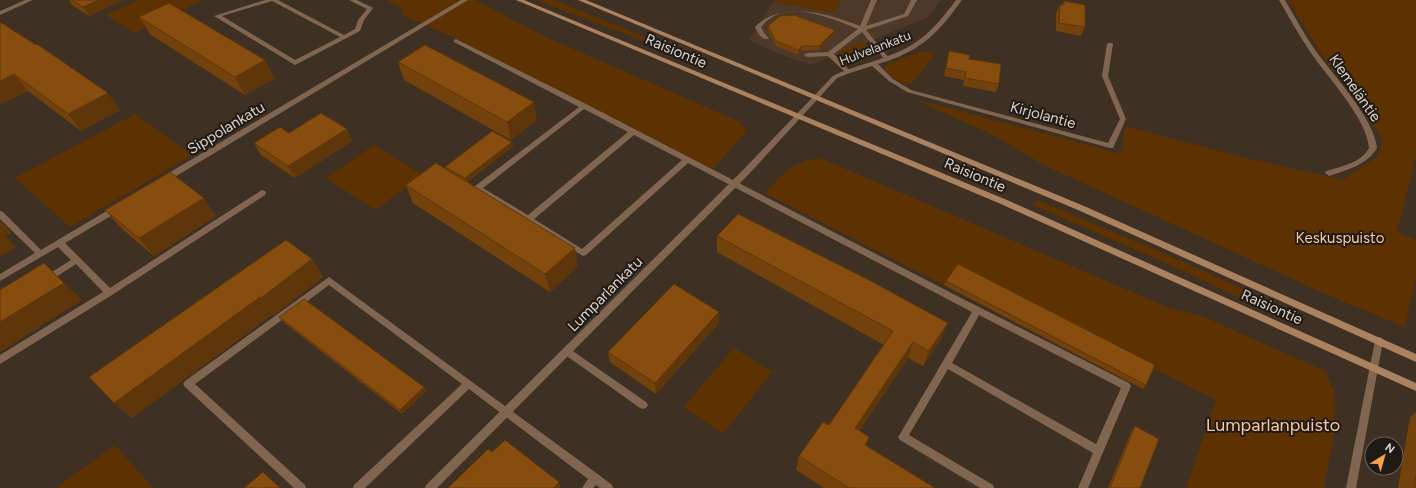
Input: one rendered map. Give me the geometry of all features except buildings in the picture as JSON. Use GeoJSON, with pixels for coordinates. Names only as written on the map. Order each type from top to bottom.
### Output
{"type":"FeatureCollection","features":[{"type":"Feature","properties":{"kind":"main road","name":"Raisiontie"},"geometry":{"type":"LineString","coordinates":[[519,0],[1004,202],[1416,387]]}},
{"type":"Feature","properties":{"kind":"main road","name":"Raisiontie"},"geometry":{"type":"LineString","coordinates":[[581,0],[1081,208],[1416,358]]}},
{"type":"Feature","properties":{"kind":"street"},"geometry":{"type":"LineString","coordinates":[[0,13],[20,2],[30,0]]}},
{"type":"Feature","properties":{"kind":"street"},"geometry":{"type":"LineString","coordinates":[[271,0],[217,16],[294,63],[358,30],[361,20],[370,8],[352,0]]}},
{"type":"Feature","properties":{"kind":"street"},"geometry":{"type":"LineString","coordinates":[[274,0],[344,37]]}},
{"type":"Feature","properties":{"kind":"street","name":"Sippolankatu"},"geometry":{"type":"LineString","coordinates":[[158,184],[465,0]]}},
{"type":"Feature","properties":{"kind":"street"},"geometry":{"type":"LineString","coordinates":[[862,29],[874,0]]}},
{"type":"Feature","properties":{"kind":"street"},"geometry":{"type":"LineString","coordinates":[[807,55],[830,54],[862,29],[906,15],[914,0]]}},
{"type":"Feature","properties":{"kind":"street","name":"Hulvelankatu"},"geometry":{"type":"LineString","coordinates":[[798,117],[835,77],[846,71],[887,59],[919,45],[941,26],[959,0]]}},
{"type":"Feature","properties":{"kind":"street","name":"Klemeläntie"},"geometry":{"type":"LineString","coordinates":[[1282,0],[1313,50],[1362,117],[1373,139],[1374,147],[1369,155],[1356,163],[1329,173]]}},
{"type":"Feature","properties":{"kind":"street"},"geometry":{"type":"LineString","coordinates":[[766,38],[761,34],[758,27],[767,17],[783,10],[804,11],[844,21],[862,29],[887,59]]}},
{"type":"Feature","properties":{"kind":"street"},"geometry":{"type":"LineString","coordinates":[[456,41],[977,311],[1126,386],[1083,488]]}},
{"type":"Feature","properties":{"kind":"street","name":"Kirjolantie"},"geometry":{"type":"LineString","coordinates":[[873,63],[891,80],[914,93],[1110,146],[1123,119],[1106,76],[1110,44]]}},
{"type":"Feature","properties":{"kind":"street"},"geometry":{"type":"LineString","coordinates":[[830,54],[846,71]]}},
{"type":"Feature","properties":{"kind":"street"},"geometry":{"type":"LineString","coordinates":[[584,106],[478,188],[583,253],[687,160]]}},
{"type":"Feature","properties":{"kind":"street","name":"Lumparlankatu"},"geometry":{"type":"LineString","coordinates":[[430,488],[734,184],[798,117]]}},
{"type":"Feature","properties":{"kind":"street"},"geometry":{"type":"LineString","coordinates":[[529,219],[633,132]]}},
{"type":"Feature","properties":{"kind":"street"},"geometry":{"type":"LineString","coordinates":[[0,360],[109,293],[262,193]]}},
{"type":"Feature","properties":{"kind":"street"},"geometry":{"type":"LineString","coordinates":[[0,278],[125,204]]}},
{"type":"Feature","properties":{"kind":"street"},"geometry":{"type":"LineString","coordinates":[[0,214],[40,254]]}},
{"type":"Feature","properties":{"kind":"street"},"geometry":{"type":"LineString","coordinates":[[59,243],[109,293]]}},
{"type":"Feature","properties":{"kind":"street"},"geometry":{"type":"LineString","coordinates":[[38,284],[77,260]]}},
{"type":"Feature","properties":{"kind":"street"},"geometry":{"type":"LineString","coordinates":[[301,488],[188,384],[329,280],[608,488]]}},
{"type":"Feature","properties":{"kind":"street"},"geometry":{"type":"LineString","coordinates":[[977,311],[903,437],[989,488]]}},
{"type":"Feature","properties":{"kind":"street"},"geometry":{"type":"LineString","coordinates":[[1351,488],[1379,341]]}},
{"type":"Feature","properties":{"kind":"street"},"geometry":{"type":"LineString","coordinates":[[567,351],[643,405]]}},
{"type":"Feature","properties":{"kind":"street"},"geometry":{"type":"LineString","coordinates":[[946,364],[1099,451]]}},
{"type":"Feature","properties":{"kind":"street"},"geometry":{"type":"LineString","coordinates":[[358,488],[468,384]]}},
{"type":"Feature","properties":{"kind":"street"},"geometry":{"type":"LineString","coordinates":[[587,488],[595,478]]}},
{"type":"Feature","properties":{"kind":"shaded area"},"geometry":{"type":"Polygon","coordinates":[[[841,0],[941,0],[929,17],[811,65],[779,54],[749,40],[773,2],[835,13],[841,0]]]}},
{"type":"Feature","properties":{"kind":"green space"},"geometry":{"type":"Polygon","coordinates":[[[139,0],[203,0],[134,33],[106,15],[139,0]]]}},
{"type":"Feature","properties":{"kind":"green space"},"geometry":{"type":"Polygon","coordinates":[[[386,0],[475,0],[548,38],[738,121],[747,131],[713,169],[455,38],[402,15],[403,9],[386,0]]]}},
{"type":"Feature","properties":{"kind":"green space"},"geometry":{"type":"Polygon","coordinates":[[[536,0],[554,0],[655,41],[652,44],[536,0]]]}},
{"type":"Feature","properties":{"kind":"green space"},"geometry":{"type":"Polygon","coordinates":[[[774,0],[841,0],[835,13],[773,2],[774,0]]]}},
{"type":"Feature","properties":{"kind":"green space","name":"Keskuspuisto"},"geometry":{"type":"Polygon","coordinates":[[[1288,0],[1416,0],[1416,156],[1397,232],[1416,240],[1416,277],[1405,327],[1321,292],[1044,165],[993,135],[914,99],[1121,154],[1125,126],[1234,155],[1343,180],[1377,157],[1383,141],[1374,124],[1322,55],[1288,0]]]}},
{"type":"Feature","properties":{"kind":"green space"},"geometry":{"type":"Polygon","coordinates":[[[863,42],[872,49],[872,55],[853,59],[842,57],[840,52],[845,48],[863,42]]]}},
{"type":"Feature","properties":{"kind":"green space"},"geometry":{"type":"Polygon","coordinates":[[[920,52],[929,52],[934,56],[911,84],[900,82],[893,78],[885,70],[886,65],[920,52]]]}},
{"type":"Feature","properties":{"kind":"green space"},"geometry":{"type":"Polygon","coordinates":[[[135,114],[192,155],[70,227],[15,178],[135,114]]]}},
{"type":"Feature","properties":{"kind":"green space"},"geometry":{"type":"Polygon","coordinates":[[[374,145],[423,175],[375,210],[326,178],[374,145]]]}},
{"type":"Feature","properties":{"kind":"green space","name":"Lumparlanpuisto"},"geometry":{"type":"Polygon","coordinates":[[[820,158],[1167,307],[1204,317],[1325,371],[1334,391],[1335,430],[1324,488],[1186,488],[1216,400],[956,269],[944,285],[765,193],[783,174],[795,165],[820,158]]]}},
{"type":"Feature","properties":{"kind":"green space"},"geometry":{"type":"Polygon","coordinates":[[[1038,200],[1170,256],[1254,294],[1251,303],[1166,263],[1033,205],[1038,200]]]}},
{"type":"Feature","properties":{"kind":"green space"},"geometry":{"type":"Polygon","coordinates":[[[734,348],[772,372],[723,434],[684,407],[734,348]]]}},
{"type":"Feature","properties":{"kind":"green space"},"geometry":{"type":"Polygon","coordinates":[[[115,445],[153,488],[56,488],[115,445]]]}}]}
